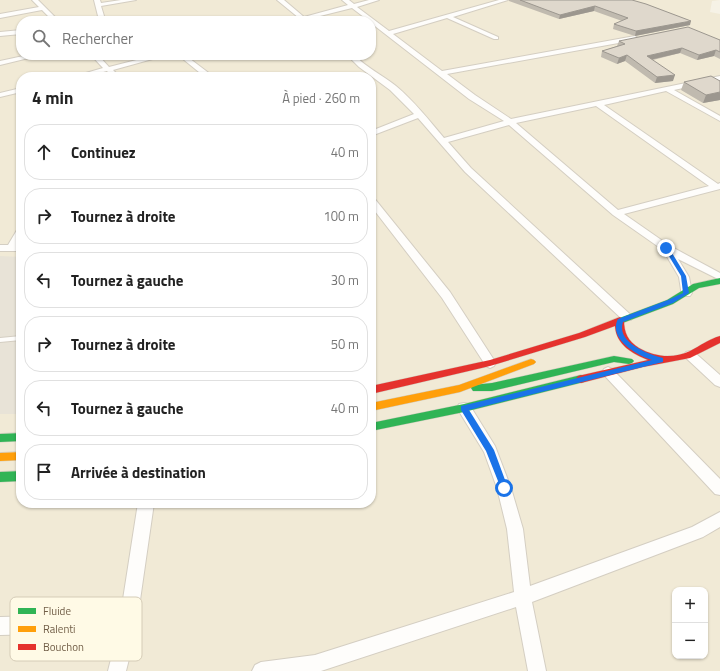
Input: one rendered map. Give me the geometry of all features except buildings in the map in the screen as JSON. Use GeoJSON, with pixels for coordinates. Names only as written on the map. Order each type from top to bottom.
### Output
{"type":"FeatureCollection","features":[{"type":"Feature","properties":{"kind":"main road"},"geometry":{"type":"LineString","coordinates":[[376,389],[490,363],[582,335],[670,302],[696,286],[720,281]]}},
{"type":"Feature","properties":{"kind":"main road"},"geometry":{"type":"LineString","coordinates":[[624,319],[618,327],[621,335],[628,345],[635,351],[661,360]]}},
{"type":"Feature","properties":{"kind":"main road"},"geometry":{"type":"LineString","coordinates":[[567,350],[599,335],[604,326]]}},
{"type":"Feature","properties":{"kind":"main road"},"geometry":{"type":"LineString","coordinates":[[376,426],[464,408],[608,372],[690,355],[720,339]]}},
{"type":"Feature","properties":{"kind":"main road"},"geometry":{"type":"LineString","coordinates":[[376,406],[460,388],[538,359]]}},
{"type":"Feature","properties":{"kind":"main road"},"geometry":{"type":"LineString","coordinates":[[460,388],[492,387],[614,359],[643,364]]}},
{"type":"Feature","properties":{"kind":"main road"},"geometry":{"type":"LineString","coordinates":[[0,438],[16,437]]}},
{"type":"Feature","properties":{"kind":"main road"},"geometry":{"type":"LineString","coordinates":[[0,457],[16,456]]}},
{"type":"Feature","properties":{"kind":"main road"},"geometry":{"type":"LineString","coordinates":[[0,477],[16,476]]}},
{"type":"Feature","properties":{"kind":"street"},"geometry":{"type":"LineString","coordinates":[[35,0],[51,16]]}},
{"type":"Feature","properties":{"kind":"street"},"geometry":{"type":"LineString","coordinates":[[101,16],[98,2],[133,0]]}},
{"type":"Feature","properties":{"kind":"street"},"geometry":{"type":"LineString","coordinates":[[280,0],[299,16]]}},
{"type":"Feature","properties":{"kind":"street"},"geometry":{"type":"LineString","coordinates":[[344,0],[366,16]]}},
{"type":"Feature","properties":{"kind":"street"},"geometry":{"type":"LineString","coordinates":[[318,16],[376,0]]}},
{"type":"Feature","properties":{"kind":"street"},"geometry":{"type":"LineString","coordinates":[[389,33],[505,0]]}},
{"type":"Feature","properties":{"kind":"street"},"geometry":{"type":"LineString","coordinates":[[0,16],[44,8]]}},
{"type":"Feature","properties":{"kind":"street"},"geometry":{"type":"LineString","coordinates":[[447,16],[496,38]]}},
{"type":"Feature","properties":{"kind":"street"},"geometry":{"type":"LineString","coordinates":[[376,24],[472,97],[510,122],[616,213],[666,248],[720,277]]}},
{"type":"Feature","properties":{"kind":"street"},"geometry":{"type":"LineString","coordinates":[[0,34],[16,32]]}},
{"type":"Feature","properties":{"kind":"street"},"geometry":{"type":"LineString","coordinates":[[441,73],[641,37]]}},
{"type":"Feature","properties":{"kind":"street"},"geometry":{"type":"LineString","coordinates":[[0,63],[16,60]]}},
{"type":"Feature","properties":{"kind":"street"},"geometry":{"type":"LineString","coordinates":[[99,60],[112,72]]}},
{"type":"Feature","properties":{"kind":"street"},"geometry":{"type":"LineString","coordinates":[[97,72],[144,60]]}},
{"type":"Feature","properties":{"kind":"street"},"geometry":{"type":"LineString","coordinates":[[188,60],[203,72]]}},
{"type":"Feature","properties":{"kind":"street"},"geometry":{"type":"LineString","coordinates":[[355,60],[370,72]]}},
{"type":"Feature","properties":{"kind":"street"},"geometry":{"type":"LineString","coordinates":[[376,76],[393,88],[409,103],[468,170],[624,319]]}},
{"type":"Feature","properties":{"kind":"street"},"geometry":{"type":"LineString","coordinates":[[442,141],[510,122],[719,78]]}},
{"type":"Feature","properties":{"kind":"street"},"geometry":{"type":"LineString","coordinates":[[667,89],[720,119]]}},
{"type":"Feature","properties":{"kind":"street"},"geometry":{"type":"LineString","coordinates":[[0,95],[16,91]]}},
{"type":"Feature","properties":{"kind":"street"},"geometry":{"type":"LineString","coordinates":[[598,104],[718,186]]}},
{"type":"Feature","properties":{"kind":"street"},"geometry":{"type":"LineString","coordinates":[[376,132],[419,116]]}},
{"type":"Feature","properties":{"kind":"street"},"geometry":{"type":"LineString","coordinates":[[616,213],[718,186]]}},
{"type":"Feature","properties":{"kind":"street"},"geometry":{"type":"LineString","coordinates":[[376,206],[446,295],[490,363]]}},
{"type":"Feature","properties":{"kind":"street"},"geometry":{"type":"LineString","coordinates":[[10,248],[16,239]]}},
{"type":"Feature","properties":{"kind":"street"},"geometry":{"type":"LineString","coordinates":[[666,248],[684,276],[686,293]]}},
{"type":"Feature","properties":{"kind":"street"},"geometry":{"type":"LineString","coordinates":[[690,355],[720,382]]}},
{"type":"Feature","properties":{"kind":"street"},"geometry":{"type":"LineString","coordinates":[[608,372],[720,489]]}},
{"type":"Feature","properties":{"kind":"street"},"geometry":{"type":"LineString","coordinates":[[464,408],[490,450],[504,488],[515,529],[523,597],[537,671]]}},
{"type":"Feature","properties":{"kind":"street"},"geometry":{"type":"LineString","coordinates":[[132,597],[145,508]]}},
{"type":"Feature","properties":{"kind":"street"},"geometry":{"type":"LineString","coordinates":[[261,671],[315,667],[523,597],[697,532],[720,519]]}},
{"type":"Feature","properties":{"kind":"street"},"geometry":{"type":"LineString","coordinates":[[0,626],[10,626]]}},
{"type":"Feature","properties":{"kind":"street"},"geometry":{"type":"LineString","coordinates":[[117,671],[120,661]]}},
{"type":"Feature","properties":{"kind":"lane"},"geometry":{"type":"LineString","coordinates":[[0,340],[16,338]]}},
{"type":"Feature","properties":{"kind":"shaded area"},"geometry":{"type":"Polygon","coordinates":[[[0,0],[720,0],[712,1],[710,12],[720,14],[720,671],[0,671],[0,0]]]}},
{"type":"Feature","properties":{"kind":"shaded area"},"geometry":{"type":"Polygon","coordinates":[[[0,256],[16,257],[16,414],[0,414],[0,256]]]}},
{"type":"Feature","properties":{"kind":"traffic: fast"},"geometry":{"type":"LineString","coordinates":[[617,322],[670,302],[696,286],[720,281]]}},
{"type":"Feature","properties":{"kind":"traffic: fast"},"geometry":{"type":"LineString","coordinates":[[476,388],[492,387],[614,359],[629,361]]}},
{"type":"Feature","properties":{"kind":"traffic: fast"},"geometry":{"type":"LineString","coordinates":[[376,426],[464,408],[581,379]]}},
{"type":"Feature","properties":{"kind":"traffic: fast"},"geometry":{"type":"LineString","coordinates":[[0,438],[16,437]]}},
{"type":"Feature","properties":{"kind":"traffic: fast"},"geometry":{"type":"LineString","coordinates":[[0,477],[16,476]]}},
{"type":"Feature","properties":{"kind":"traffic: slow"},"geometry":{"type":"LineString","coordinates":[[376,406],[460,388],[531,362]]}},
{"type":"Feature","properties":{"kind":"traffic: slow"},"geometry":{"type":"LineString","coordinates":[[0,457],[16,456]]}},
{"type":"Feature","properties":{"kind":"traffic: jam"},"geometry":{"type":"LineString","coordinates":[[620,320],[620,329],[626,342],[631,347],[645,355],[660,360]]}},
{"type":"Feature","properties":{"kind":"traffic: jam"},"geometry":{"type":"LineString","coordinates":[[376,389],[490,363],[582,335],[617,322]]}},
{"type":"Feature","properties":{"kind":"traffic: jam"},"geometry":{"type":"LineString","coordinates":[[581,379],[643,364],[690,355],[720,339]]}},
{"type":"Feature","properties":{"kind":"route"},"geometry":{"type":"LineString","coordinates":[[504,488],[490,450],[464,408],[661,360],[635,351],[628,345],[621,335],[618,327],[620,320],[670,302],[686,293],[684,276],[666,248]]}}]}
